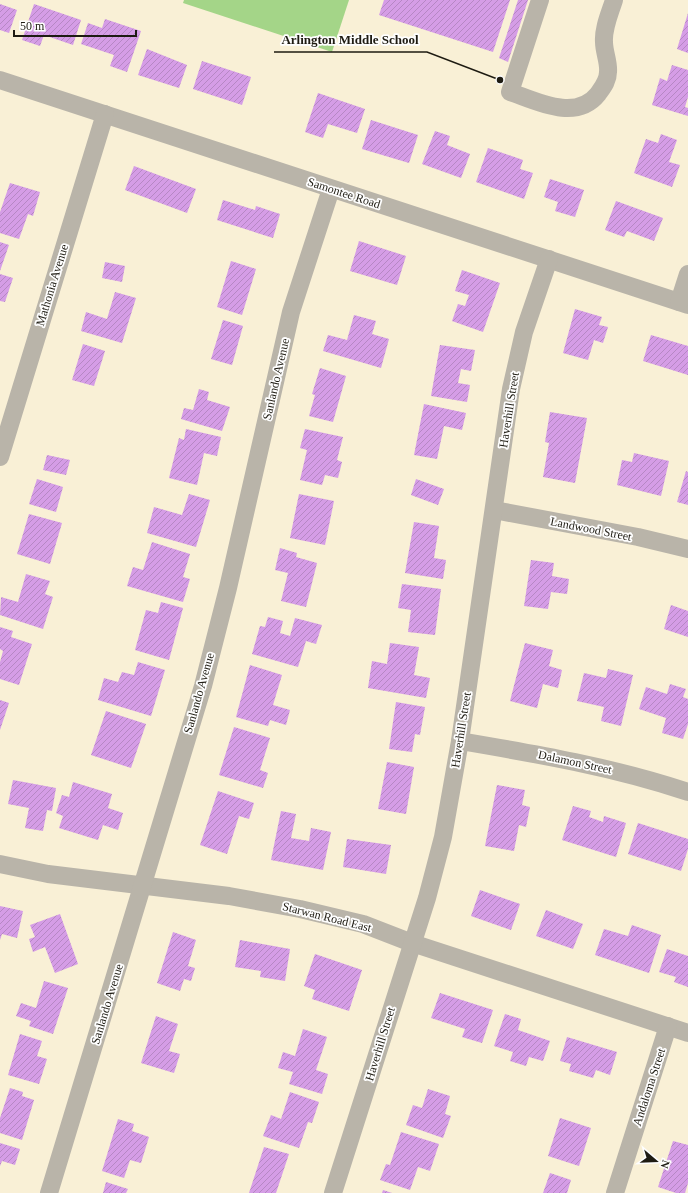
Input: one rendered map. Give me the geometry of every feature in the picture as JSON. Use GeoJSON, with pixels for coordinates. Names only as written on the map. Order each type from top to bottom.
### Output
{"type":"FeatureCollection","features":[{"type":"Feature","properties":{"kind":"street"},"geometry":{"type":"LineString","coordinates":[[540,0],[510,92],[551,106],[569,109],[581,106],[596,97],[606,84],[609,71],[604,42],[604,32],[614,0]]}},
{"type":"Feature","properties":{"kind":"street","name":"Samontee Road"},"geometry":{"type":"LineString","coordinates":[[0,80],[684,304]]}},
{"type":"Feature","properties":{"kind":"street","name":"Mathonia Avenue"},"geometry":{"type":"LineString","coordinates":[[0,457],[104,114]]}},
{"type":"Feature","properties":{"kind":"street","name":"Sanlando Avenue"},"geometry":{"type":"LineString","coordinates":[[49,1193],[202,686],[224,603],[291,312],[331,189]]}},
{"type":"Feature","properties":{"kind":"street","name":"Haverhill Street"},"geometry":{"type":"LineString","coordinates":[[333,1193],[426,898],[443,837],[460,741],[511,389],[524,332],[549,259]]}},
{"type":"Feature","properties":{"kind":"street"},"geometry":{"type":"LineString","coordinates":[[684,304],[688,274]]}},
{"type":"Feature","properties":{"kind":"street","name":"Landwood Street"},"geometry":{"type":"LineString","coordinates":[[494,510],[638,537],[688,549]]}},
{"type":"Feature","properties":{"kind":"street","name":"Dalamon Street"},"geometry":{"type":"LineString","coordinates":[[460,741],[550,756],[640,776],[688,792]]}},
{"type":"Feature","properties":{"kind":"street","name":"Starwan Road East"},"geometry":{"type":"LineString","coordinates":[[0,864],[48,874],[229,896],[300,909],[363,924],[412,943],[688,1033]]}},
{"type":"Feature","properties":{"kind":"street","name":"Andaloma Street"},"geometry":{"type":"LineString","coordinates":[[615,1193],[668,1026]]}},
{"type":"Feature","properties":{"kind":"green space"},"geometry":{"type":"Polygon","coordinates":[[[184,0],[349,0],[332,52],[183,3],[184,0]]]}},
{"type":"Feature","properties":{"kind":"building"},"geometry":{"type":"Polygon","coordinates":[[[384,0],[510,0],[493,52],[379,15],[384,0]]]}},
{"type":"Feature","properties":{"kind":"building"},"geometry":{"type":"Polygon","coordinates":[[[518,0],[528,0],[508,62],[499,58],[518,0]]]}},
{"type":"Feature","properties":{"kind":"building"},"geometry":{"type":"Polygon","coordinates":[[[0,4],[17,10],[9,33],[0,30],[0,4]]]}},
{"type":"Feature","properties":{"kind":"building"},"geometry":{"type":"Polygon","coordinates":[[[34,4],[81,20],[73,45],[44,35],[40,46],[22,40],[34,4]]]}},
{"type":"Feature","properties":{"kind":"building"},"geometry":{"type":"Polygon","coordinates":[[[688,13],[688,53],[677,49],[688,13]]]}},
{"type":"Feature","properties":{"kind":"building"},"geometry":{"type":"Polygon","coordinates":[[[105,19],[141,31],[127,72],[110,66],[114,55],[81,44],[88,23],[102,28],[105,19]]]}},
{"type":"Feature","properties":{"kind":"building"},"geometry":{"type":"Polygon","coordinates":[[[147,49],[187,65],[179,88],[138,75],[147,49]]]}},
{"type":"Feature","properties":{"kind":"building"},"geometry":{"type":"Polygon","coordinates":[[[202,61],[251,77],[242,105],[193,89],[202,61]]]}},
{"type":"Feature","properties":{"kind":"building"},"geometry":{"type":"Polygon","coordinates":[[[672,65],[688,70],[688,97],[685,107],[688,108],[688,116],[652,105],[660,78],[667,81],[672,65]]]}},
{"type":"Feature","properties":{"kind":"building"},"geometry":{"type":"Polygon","coordinates":[[[318,93],[365,109],[357,133],[328,124],[323,138],[305,132],[318,93]]]}},
{"type":"Feature","properties":{"kind":"building"},"geometry":{"type":"Polygon","coordinates":[[[371,120],[418,135],[409,163],[362,149],[371,120]]]}},
{"type":"Feature","properties":{"kind":"building"},"geometry":{"type":"Polygon","coordinates":[[[435,131],[450,136],[447,145],[470,154],[461,178],[422,164],[435,131]]]}},
{"type":"Feature","properties":{"kind":"building"},"geometry":{"type":"Polygon","coordinates":[[[661,134],[677,140],[669,162],[680,165],[672,187],[634,173],[646,139],[658,143],[661,134]]]}},
{"type":"Feature","properties":{"kind":"building"},"geometry":{"type":"Polygon","coordinates":[[[488,148],[523,160],[520,169],[533,173],[524,199],[476,182],[488,148]]]}},
{"type":"Feature","properties":{"kind":"building"},"geometry":{"type":"Polygon","coordinates":[[[134,166],[196,189],[187,213],[125,190],[134,166]]]}},
{"type":"Feature","properties":{"kind":"building"},"geometry":{"type":"Polygon","coordinates":[[[550,179],[584,190],[575,217],[555,211],[558,202],[544,197],[550,179]]]}},
{"type":"Feature","properties":{"kind":"building"},"geometry":{"type":"Polygon","coordinates":[[[10,183],[40,192],[33,216],[28,214],[19,239],[0,233],[0,212],[10,183]]]}},
{"type":"Feature","properties":{"kind":"building"},"geometry":{"type":"Polygon","coordinates":[[[223,200],[255,210],[256,206],[280,214],[273,238],[217,220],[223,200]]]}},
{"type":"Feature","properties":{"kind":"building"},"geometry":{"type":"Polygon","coordinates":[[[616,201],[663,218],[654,241],[627,231],[624,237],[605,230],[616,201]]]}},
{"type":"Feature","properties":{"kind":"building"},"geometry":{"type":"Polygon","coordinates":[[[359,241],[406,256],[397,285],[350,271],[359,241]]]}},
{"type":"Feature","properties":{"kind":"building"},"geometry":{"type":"Polygon","coordinates":[[[0,242],[9,245],[0,271],[0,242]]]}},
{"type":"Feature","properties":{"kind":"building"},"geometry":{"type":"Polygon","coordinates":[[[231,261],[256,269],[242,315],[217,307],[231,261]]]}},
{"type":"Feature","properties":{"kind":"building"},"geometry":{"type":"Polygon","coordinates":[[[105,262],[125,266],[122,282],[102,278],[105,262]]]}},
{"type":"Feature","properties":{"kind":"building"},"geometry":{"type":"Polygon","coordinates":[[[462,270],[500,283],[483,332],[452,321],[458,304],[465,306],[469,295],[455,291],[462,270]]]}},
{"type":"Feature","properties":{"kind":"building"},"geometry":{"type":"Polygon","coordinates":[[[0,274],[13,278],[5,302],[0,301],[0,274]]]}},
{"type":"Feature","properties":{"kind":"building"},"geometry":{"type":"Polygon","coordinates":[[[115,292],[136,298],[122,343],[81,331],[86,312],[107,319],[115,292]]]}},
{"type":"Feature","properties":{"kind":"building"},"geometry":{"type":"Polygon","coordinates":[[[575,309],[602,317],[599,325],[608,327],[603,343],[594,340],[588,360],[563,353],[575,309]]]}},
{"type":"Feature","properties":{"kind":"building"},"geometry":{"type":"Polygon","coordinates":[[[354,315],[376,321],[372,334],[389,339],[381,368],[323,351],[328,335],[347,340],[354,315]]]}},
{"type":"Feature","properties":{"kind":"building"},"geometry":{"type":"Polygon","coordinates":[[[223,320],[243,326],[232,365],[211,359],[223,320]]]}},
{"type":"Feature","properties":{"kind":"building"},"geometry":{"type":"Polygon","coordinates":[[[651,335],[688,346],[688,375],[643,361],[651,335]]]}},
{"type":"Feature","properties":{"kind":"building"},"geometry":{"type":"Polygon","coordinates":[[[83,344],[105,351],[94,386],[72,380],[83,344]]]}},
{"type":"Feature","properties":{"kind":"building"},"geometry":{"type":"Polygon","coordinates":[[[440,345],[475,350],[471,371],[461,369],[458,383],[470,385],[467,402],[431,396],[440,345]]]}},
{"type":"Feature","properties":{"kind":"building"},"geometry":{"type":"Polygon","coordinates":[[[320,368],[346,376],[333,422],[309,416],[315,395],[312,394],[320,368]]]}},
{"type":"Feature","properties":{"kind":"building"},"geometry":{"type":"Polygon","coordinates":[[[199,389],[209,392],[207,400],[230,407],[222,431],[181,419],[184,408],[193,410],[199,389]]]}},
{"type":"Feature","properties":{"kind":"building"},"geometry":{"type":"Polygon","coordinates":[[[424,404],[466,413],[462,430],[444,426],[437,459],[414,455],[424,404]]]}},
{"type":"Feature","properties":{"kind":"building"},"geometry":{"type":"Polygon","coordinates":[[[550,412],[587,418],[575,483],[543,477],[549,443],[545,442],[550,412]]]}},
{"type":"Feature","properties":{"kind":"building"},"geometry":{"type":"Polygon","coordinates":[[[186,429],[221,437],[217,456],[204,453],[197,485],[169,478],[179,438],[184,440],[186,429]]]}},
{"type":"Feature","properties":{"kind":"building"},"geometry":{"type":"Polygon","coordinates":[[[305,429],[343,437],[337,460],[342,462],[338,478],[325,475],[322,485],[300,480],[307,450],[300,448],[305,429]]]}},
{"type":"Feature","properties":{"kind":"building"},"geometry":{"type":"Polygon","coordinates":[[[634,453],[669,461],[661,496],[617,485],[622,460],[632,462],[634,453]]]}},
{"type":"Feature","properties":{"kind":"building"},"geometry":{"type":"Polygon","coordinates":[[[47,455],[70,460],[66,475],[43,470],[47,455]]]}},
{"type":"Feature","properties":{"kind":"building"},"geometry":{"type":"Polygon","coordinates":[[[686,471],[688,472],[688,505],[677,502],[686,471]]]}},
{"type":"Feature","properties":{"kind":"building"},"geometry":{"type":"Polygon","coordinates":[[[37,479],[63,487],[56,512],[29,504],[37,479]]]}},
{"type":"Feature","properties":{"kind":"building"},"geometry":{"type":"Polygon","coordinates":[[[416,479],[444,489],[438,505],[411,495],[416,479]]]}},
{"type":"Feature","properties":{"kind":"building"},"geometry":{"type":"Polygon","coordinates":[[[189,494],[210,500],[196,547],[147,533],[154,507],[182,515],[189,494]]]}},
{"type":"Feature","properties":{"kind":"building"},"geometry":{"type":"Polygon","coordinates":[[[299,494],[334,501],[325,545],[290,538],[299,494]]]}},
{"type":"Feature","properties":{"kind":"building"},"geometry":{"type":"Polygon","coordinates":[[[29,514],[62,523],[50,564],[17,554],[29,514]]]}},
{"type":"Feature","properties":{"kind":"building"},"geometry":{"type":"Polygon","coordinates":[[[414,522],[439,526],[434,558],[446,560],[443,579],[405,573],[414,522]]]}},
{"type":"Feature","properties":{"kind":"building"},"geometry":{"type":"Polygon","coordinates":[[[152,542],[190,554],[183,577],[190,579],[183,602],[127,586],[133,567],[143,570],[152,542]]]}},
{"type":"Feature","properties":{"kind":"building"},"geometry":{"type":"Polygon","coordinates":[[[280,548],[297,553],[296,557],[317,563],[306,607],[281,601],[288,573],[275,570],[280,548]]]}},
{"type":"Feature","properties":{"kind":"building"},"geometry":{"type":"Polygon","coordinates":[[[531,560],[554,563],[552,576],[569,579],[567,594],[551,592],[548,609],[524,606],[531,560]]]}},
{"type":"Feature","properties":{"kind":"building"},"geometry":{"type":"Polygon","coordinates":[[[26,574],[50,581],[45,594],[53,597],[43,629],[0,615],[1,597],[18,602],[26,574]]]}},
{"type":"Feature","properties":{"kind":"building"},"geometry":{"type":"Polygon","coordinates":[[[402,584],[441,589],[435,635],[408,632],[411,610],[398,608],[402,584]]]}},
{"type":"Feature","properties":{"kind":"building"},"geometry":{"type":"Polygon","coordinates":[[[161,602],[183,608],[169,660],[135,650],[146,610],[158,613],[161,602]]]}},
{"type":"Feature","properties":{"kind":"building"},"geometry":{"type":"Polygon","coordinates":[[[671,605],[688,611],[688,637],[664,629],[671,605]]]}},
{"type":"Feature","properties":{"kind":"building"},"geometry":{"type":"Polygon","coordinates":[[[268,617],[283,621],[280,633],[290,636],[295,618],[322,625],[316,644],[306,641],[298,667],[252,654],[260,626],[265,627],[268,617]]]}},
{"type":"Feature","properties":{"kind":"building"},"geometry":{"type":"Polygon","coordinates":[[[0,627],[13,631],[11,637],[32,644],[19,685],[0,679],[0,662],[3,651],[0,649],[0,627]]]}},
{"type":"Feature","properties":{"kind":"building"},"geometry":{"type":"Polygon","coordinates":[[[390,643],[419,647],[414,675],[430,678],[426,698],[368,688],[372,661],[387,664],[390,643]]]}},
{"type":"Feature","properties":{"kind":"building"},"geometry":{"type":"Polygon","coordinates":[[[525,643],[553,650],[549,666],[562,670],[558,688],[543,684],[537,708],[510,701],[525,643]]]}},
{"type":"Feature","properties":{"kind":"building"},"geometry":{"type":"Polygon","coordinates":[[[138,662],[165,670],[151,716],[98,700],[104,678],[118,682],[122,672],[134,675],[138,662]]]}},
{"type":"Feature","properties":{"kind":"building"},"geometry":{"type":"Polygon","coordinates":[[[250,665],[282,675],[273,705],[290,710],[286,725],[270,720],[268,726],[236,717],[250,665]]]}},
{"type":"Feature","properties":{"kind":"building"},"geometry":{"type":"Polygon","coordinates":[[[608,669],[633,675],[621,726],[601,721],[604,707],[577,701],[584,673],[606,678],[608,669]]]}},
{"type":"Feature","properties":{"kind":"building"},"geometry":{"type":"Polygon","coordinates":[[[670,684],[686,689],[683,697],[688,699],[688,724],[683,739],[662,733],[666,718],[639,709],[646,687],[667,694],[670,684]]]}},
{"type":"Feature","properties":{"kind":"building"},"geometry":{"type":"Polygon","coordinates":[[[0,700],[9,703],[0,730],[0,700]]]}},
{"type":"Feature","properties":{"kind":"building"},"geometry":{"type":"Polygon","coordinates":[[[396,702],[425,707],[420,735],[415,734],[412,752],[389,749],[396,702]]]}},
{"type":"Feature","properties":{"kind":"building"},"geometry":{"type":"Polygon","coordinates":[[[106,711],[146,724],[131,768],[91,755],[106,711]]]}},
{"type":"Feature","properties":{"kind":"building"},"geometry":{"type":"Polygon","coordinates":[[[234,727],[270,738],[260,770],[268,773],[263,788],[219,775],[234,727]]]}},
{"type":"Feature","properties":{"kind":"building"},"geometry":{"type":"Polygon","coordinates":[[[387,762],[414,767],[406,814],[378,809],[387,762]]]}},
{"type":"Feature","properties":{"kind":"building"},"geometry":{"type":"Polygon","coordinates":[[[13,780],[56,788],[52,811],[47,810],[43,831],[25,828],[29,808],[8,804],[13,780]]]}},
{"type":"Feature","properties":{"kind":"building"},"geometry":{"type":"Polygon","coordinates":[[[73,782],[112,794],[108,808],[123,813],[118,830],[103,825],[98,840],[59,828],[63,816],[56,813],[62,795],[69,797],[73,782]]]}},
{"type":"Feature","properties":{"kind":"building"},"geometry":{"type":"Polygon","coordinates":[[[497,785],[525,790],[522,805],[530,807],[526,827],[519,825],[514,851],[485,846],[497,785]]]}},
{"type":"Feature","properties":{"kind":"building"},"geometry":{"type":"Polygon","coordinates":[[[218,791],[254,803],[249,819],[239,816],[227,854],[200,845],[218,791]]]}},
{"type":"Feature","properties":{"kind":"building"},"geometry":{"type":"Polygon","coordinates":[[[573,806],[591,811],[589,817],[603,822],[604,816],[626,823],[616,857],[562,840],[573,806]]]}},
{"type":"Feature","properties":{"kind":"building"},"geometry":{"type":"Polygon","coordinates":[[[281,811],[296,814],[291,838],[309,841],[311,828],[331,832],[323,870],[271,860],[281,811]]]}},
{"type":"Feature","properties":{"kind":"building"},"geometry":{"type":"Polygon","coordinates":[[[638,823],[688,839],[688,849],[681,871],[628,854],[638,823]]]}},
{"type":"Feature","properties":{"kind":"building"},"geometry":{"type":"Polygon","coordinates":[[[347,839],[391,845],[386,874],[343,867],[347,839]]]}},
{"type":"Feature","properties":{"kind":"building"},"geometry":{"type":"Polygon","coordinates":[[[480,890],[520,904],[511,930],[471,916],[480,890]]]}},
{"type":"Feature","properties":{"kind":"building"},"geometry":{"type":"Polygon","coordinates":[[[0,906],[23,911],[17,938],[2,934],[0,940],[0,906]]]}},
{"type":"Feature","properties":{"kind":"building"},"geometry":{"type":"Polygon","coordinates":[[[546,910],[583,924],[573,949],[536,936],[546,910]]]}},
{"type":"Feature","properties":{"kind":"building"},"geometry":{"type":"Polygon","coordinates":[[[60,914],[78,964],[55,973],[45,947],[33,952],[29,939],[35,937],[30,925],[60,914]]]}},
{"type":"Feature","properties":{"kind":"building"},"geometry":{"type":"Polygon","coordinates":[[[632,925],[661,935],[649,973],[595,955],[604,929],[628,936],[632,925]]]}},
{"type":"Feature","properties":{"kind":"building"},"geometry":{"type":"Polygon","coordinates":[[[173,932],[196,940],[188,966],[195,968],[191,981],[184,979],[180,991],[157,983],[173,932]]]}},
{"type":"Feature","properties":{"kind":"building"},"geometry":{"type":"Polygon","coordinates":[[[240,940],[290,949],[285,981],[260,977],[261,971],[235,967],[240,940]]]}},
{"type":"Feature","properties":{"kind":"building"},"geometry":{"type":"Polygon","coordinates":[[[667,949],[688,956],[688,987],[674,982],[676,977],[659,972],[667,949]]]}},
{"type":"Feature","properties":{"kind":"building"},"geometry":{"type":"Polygon","coordinates":[[[315,954],[362,970],[349,1011],[312,999],[315,990],[304,986],[315,954]]]}},
{"type":"Feature","properties":{"kind":"building"},"geometry":{"type":"Polygon","coordinates":[[[44,981],[68,988],[53,1034],[29,1026],[31,1021],[16,1016],[21,1003],[36,1008],[44,981]]]}},
{"type":"Feature","properties":{"kind":"building"},"geometry":{"type":"Polygon","coordinates":[[[440,993],[493,1010],[482,1043],[462,1037],[465,1029],[431,1018],[440,993]]]}},
{"type":"Feature","properties":{"kind":"building"},"geometry":{"type":"Polygon","coordinates":[[[505,1014],[521,1019],[518,1030],[550,1041],[543,1061],[529,1057],[526,1066],[510,1061],[513,1052],[494,1046],[505,1014]]]}},
{"type":"Feature","properties":{"kind":"building"},"geometry":{"type":"Polygon","coordinates":[[[156,1016],[178,1024],[169,1051],[180,1054],[174,1073],[141,1063],[156,1016]]]}},
{"type":"Feature","properties":{"kind":"building"},"geometry":{"type":"Polygon","coordinates":[[[303,1029],[327,1037],[316,1070],[328,1074],[322,1094],[289,1084],[293,1072],[278,1068],[283,1052],[295,1056],[303,1029]]]}},
{"type":"Feature","properties":{"kind":"building"},"geometry":{"type":"Polygon","coordinates":[[[20,1034],[42,1041],[37,1056],[47,1059],[39,1084],[8,1075],[20,1034]]]}},
{"type":"Feature","properties":{"kind":"building"},"geometry":{"type":"Polygon","coordinates":[[[567,1037],[617,1052],[610,1075],[596,1070],[593,1078],[569,1071],[571,1064],[560,1061],[567,1037]]]}},
{"type":"Feature","properties":{"kind":"building"},"geometry":{"type":"Polygon","coordinates":[[[10,1088],[23,1092],[22,1096],[34,1100],[22,1140],[0,1133],[0,1118],[10,1088]]]}},
{"type":"Feature","properties":{"kind":"building"},"geometry":{"type":"Polygon","coordinates":[[[428,1089],[450,1096],[445,1114],[451,1116],[443,1138],[406,1125],[413,1105],[422,1108],[428,1089]]]}},
{"type":"Feature","properties":{"kind":"building"},"geometry":{"type":"Polygon","coordinates":[[[290,1092],[319,1102],[312,1123],[308,1122],[299,1148],[263,1136],[271,1115],[281,1119],[290,1092]]]}},
{"type":"Feature","properties":{"kind":"building"},"geometry":{"type":"Polygon","coordinates":[[[560,1118],[591,1128],[579,1166],[548,1156],[560,1118]]]}},
{"type":"Feature","properties":{"kind":"building"},"geometry":{"type":"Polygon","coordinates":[[[118,1119],[134,1124],[132,1131],[149,1137],[141,1163],[130,1160],[124,1178],[102,1171],[118,1119]]]}},
{"type":"Feature","properties":{"kind":"building"},"geometry":{"type":"Polygon","coordinates":[[[401,1132],[439,1144],[430,1171],[418,1167],[410,1190],[380,1180],[386,1164],[390,1165],[401,1132]]]}},
{"type":"Feature","properties":{"kind":"building"},"geometry":{"type":"Polygon","coordinates":[[[673,1141],[688,1145],[688,1183],[685,1193],[676,1193],[658,1187],[673,1141]]]}},
{"type":"Feature","properties":{"kind":"building"},"geometry":{"type":"Polygon","coordinates":[[[0,1143],[20,1149],[15,1165],[2,1161],[0,1166],[0,1143]]]}},
{"type":"Feature","properties":{"kind":"building"},"geometry":{"type":"Polygon","coordinates":[[[264,1147],[289,1154],[276,1193],[249,1193],[264,1147]]]}},
{"type":"Feature","properties":{"kind":"building"},"geometry":{"type":"Polygon","coordinates":[[[550,1173],[571,1180],[567,1193],[543,1193],[550,1173]]]}},
{"type":"Feature","properties":{"kind":"building"},"geometry":{"type":"Polygon","coordinates":[[[106,1182],[128,1189],[126,1193],[103,1193],[106,1182]]]}},
{"type":"Feature","properties":{"kind":"building"},"geometry":{"type":"Polygon","coordinates":[[[383,1190],[392,1193],[382,1193],[383,1190]]]}},
{"type":"Feature","properties":{"kind":"place","name":"Arlington Middle School"},"geometry":{"type":"Point","coordinates":[500,80]}}]}
